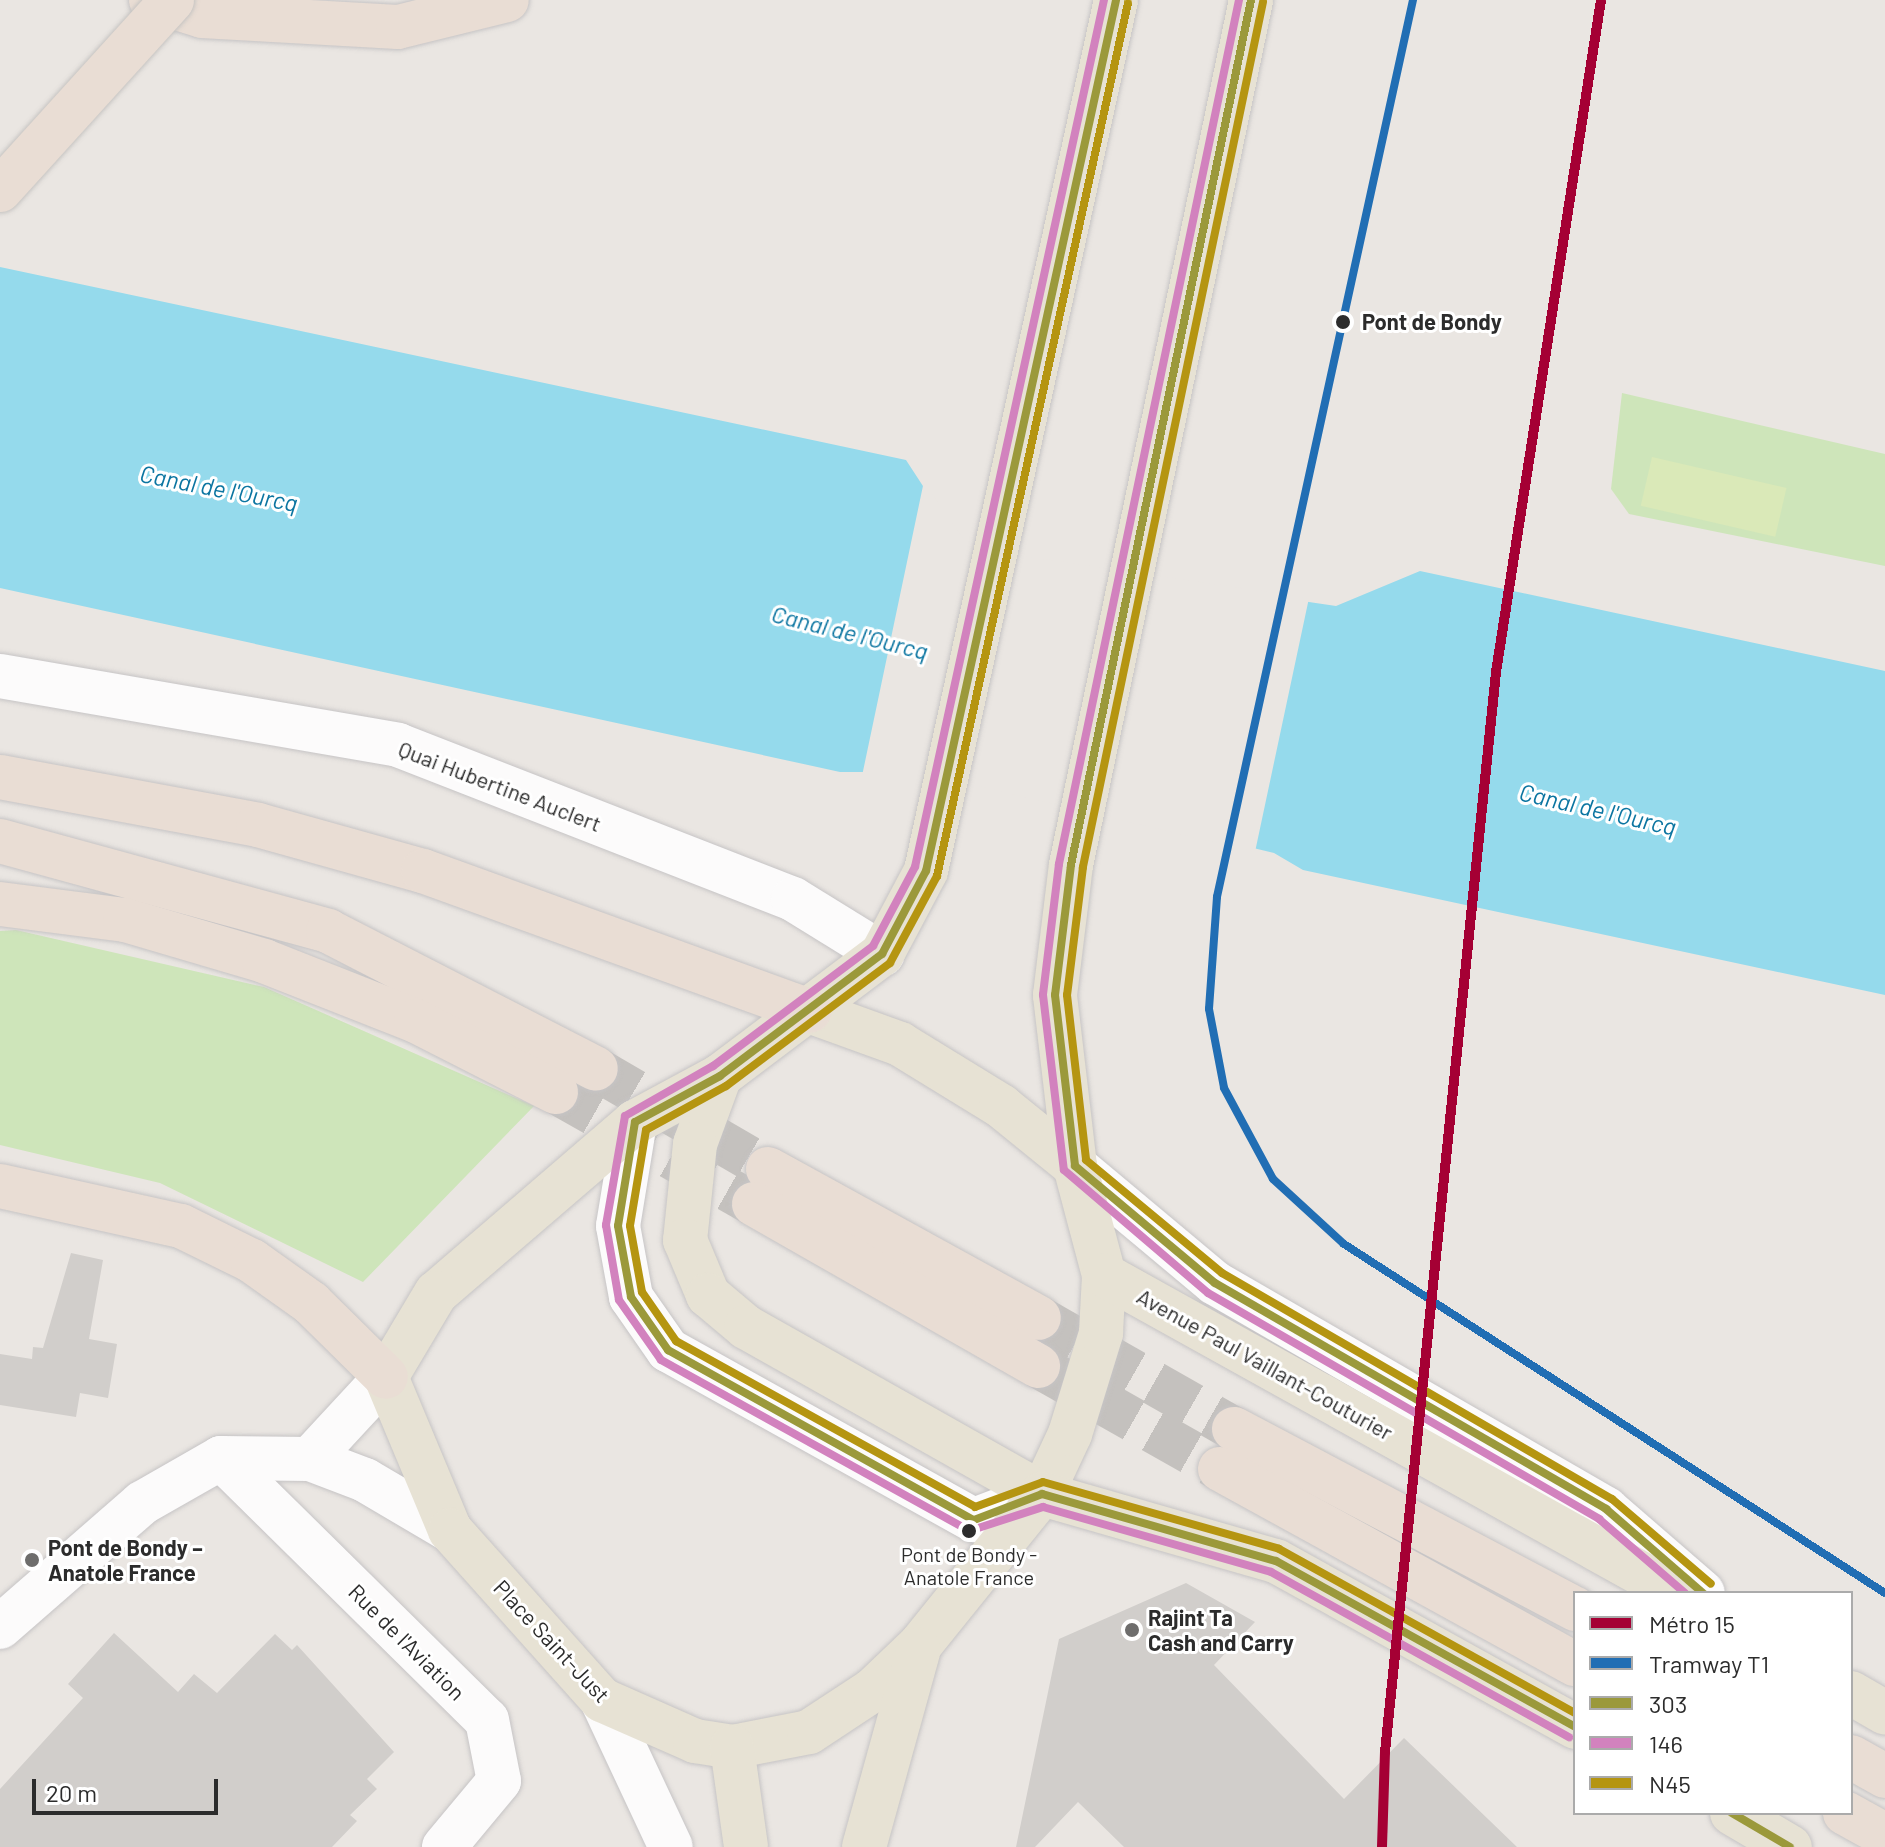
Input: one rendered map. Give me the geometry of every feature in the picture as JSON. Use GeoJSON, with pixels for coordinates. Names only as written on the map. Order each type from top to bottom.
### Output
{"type":"FeatureCollection","features":[{"type":"Feature","properties":{"kind":"highway"},"geometry":{"type":"LineString","coordinates":[[151,0],[202,16],[398,27],[507,0]]}},
{"type":"Feature","properties":{"kind":"highway"},"geometry":{"type":"LineString","coordinates":[[0,190],[172,0]]}},
{"type":"Feature","properties":{"kind":"highway"},"geometry":{"type":"LineString","coordinates":[[0,777],[258,825],[423,871],[809,1011]]}},
{"type":"Feature","properties":{"kind":"highway"},"geometry":{"type":"LineString","coordinates":[[0,841],[328,931],[596,1069]]}},
{"type":"Feature","properties":{"kind":"highway"},"geometry":{"type":"LineString","coordinates":[[0,904],[125,920],[264,961],[416,1021],[556,1092]]}},
{"type":"Feature","properties":{"kind":"highway"},"geometry":{"type":"LineString","coordinates":[[0,1186],[181,1226],[252,1261],[311,1303],[386,1377]]}},
{"type":"Feature","properties":{"kind":"highway"},"geometry":{"type":"LineString","coordinates":[[1038,1366],[761,1186],[1039,1318]]}},
{"type":"Feature","properties":{"kind":"highway"},"geometry":{"type":"LineString","coordinates":[[1573,1608],[1227,1449],[1573,1663]]}},
{"type":"Feature","properties":{"kind":"highway"},"geometry":{"type":"LineString","coordinates":[[1853,1758],[1885,1776]]}},
{"type":"Feature","properties":{"kind":"highway"},"geometry":{"type":"LineString","coordinates":[[1849,1815],[1885,1835]]}},
{"type":"Feature","properties":{"kind":"main road"},"geometry":{"type":"LineString","coordinates":[[386,1377],[436,1293],[635,1122],[720,1076],[882,954],[938,838],[1116,0]]}},
{"type":"Feature","properties":{"kind":"main road","name":"Place Saint-Just"},"geometry":{"type":"LineString","coordinates":[[386,1377],[450,1530],[602,1700],[649,1724],[732,1747],[809,1732],[873,1690],[920,1645],[1042,1494],[1070,1434],[1101,1333],[1104,1275],[1075,1166],[1055,995],[1071,865],[1251,0]]}},
{"type":"Feature","properties":{"kind":"main road"},"geometry":{"type":"LineString","coordinates":[[809,1011],[900,1044],[1001,1106],[1075,1166]]}},
{"type":"Feature","properties":{"kind":"main road"},"geometry":{"type":"LineString","coordinates":[[720,1076],[695,1144],[685,1240],[708,1295],[746,1327],[1042,1494],[1276,1561],[1573,1726]]}},
{"type":"Feature","properties":{"kind":"main road","name":"Avenue Paul Vaillant-Couturier"},"geometry":{"type":"LineString","coordinates":[[1104,1275],[1672,1591]]}},
{"type":"Feature","properties":{"kind":"main road"},"geometry":{"type":"LineString","coordinates":[[864,1847],[920,1645]]}},
{"type":"Feature","properties":{"kind":"main road"},"geometry":{"type":"LineString","coordinates":[[1853,1694],[1885,1713]]}},
{"type":"Feature","properties":{"kind":"main road"},"geometry":{"type":"LineString","coordinates":[[732,1747],[746,1847]]}},
{"type":"Feature","properties":{"kind":"street","name":"Quai Hubertine Auclert"},"geometry":{"type":"LineString","coordinates":[[0,676],[398,745],[793,899],[882,954]]}},
{"type":"Feature","properties":{"kind":"street"},"geometry":{"type":"LineString","coordinates":[[635,1122],[618,1226],[631,1297],[668,1350],[974,1520],[1042,1494]]}},
{"type":"Feature","properties":{"kind":"street"},"geometry":{"type":"LineString","coordinates":[[1075,1166],[1215,1283],[1606,1509],[1701,1591]]}},
{"type":"Feature","properties":{"kind":"street"},"geometry":{"type":"LineString","coordinates":[[310,1459],[386,1377]]}},
{"type":"Feature","properties":{"kind":"street"},"geometry":{"type":"LineString","coordinates":[[0,1627],[142,1503],[221,1458],[310,1459],[365,1480],[450,1530]]}},
{"type":"Feature","properties":{"kind":"street","name":"Rue de l'Aviation"},"geometry":{"type":"LineString","coordinates":[[221,1458],[487,1720],[499,1781],[444,1847]]}},
{"type":"Feature","properties":{"kind":"street"},"geometry":{"type":"LineString","coordinates":[[602,1700],[671,1847]]}},
{"type":"Feature","properties":{"kind":"green space"},"geometry":{"type":"Polygon","coordinates":[[[1622,393],[1885,454],[1885,566],[1629,514],[1611,489],[1622,393]]]}},
{"type":"Feature","properties":{"kind":"green space"},"geometry":{"type":"Polygon","coordinates":[[[1652,457],[1786,488],[1775,537],[1641,506],[1652,457]]]}},
{"type":"Feature","properties":{"kind":"green space"},"geometry":{"type":"Polygon","coordinates":[[[16,930],[264,987],[534,1106],[363,1282],[160,1183],[0,1145],[0,931],[16,930]]]}},
{"type":"Feature","properties":{"kind":"water","name":"Canal de l'Ourcq"},"geometry":{"type":"Polygon","coordinates":[[[0,267],[906,460],[966,552],[1336,606],[1420,571],[1885,671],[1885,995],[1303,870],[1274,853],[937,772],[840,772],[0,588],[0,267]]]}},
{"type":"Feature","properties":{"kind":"pier"},"geometry":{"type":"Polygon","coordinates":[[[924,481],[969,548],[1309,598],[1255,852],[936,776],[862,776],[924,481]]]}},
{"type":"Feature","properties":{"kind":"building"},"geometry":{"type":"Polygon","coordinates":[[[71,1253],[103,1260],[89,1339],[117,1344],[108,1398],[80,1393],[76,1417],[0,1405],[0,1354],[32,1359],[33,1347],[43,1348],[71,1253]]]}},
{"type":"Feature","properties":{"kind":"building"},"geometry":{"type":"Polygon","coordinates":[[[1186,1583],[1255,1622],[1214,1665],[1344,1799],[1404,1738],[1517,1847],[1124,1847],[1078,1802],[1035,1847],[1016,1847],[1059,1639],[1186,1583]]]}},
{"type":"Feature","properties":{"kind":"building"},"geometry":{"type":"Polygon","coordinates":[[[114,1633],[178,1692],[194,1674],[217,1693],[275,1634],[292,1650],[297,1645],[394,1752],[367,1779],[377,1789],[350,1815],[357,1821],[332,1847],[0,1847],[0,1789],[83,1698],[68,1684],[114,1633]]]}},
{"type":"Feature","properties":{"kind":"tunnel"},"geometry":{"type":"LineString","coordinates":[[596,1069],[768,1169]]}},
{"type":"Feature","properties":{"kind":"tunnel"},"geometry":{"type":"LineString","coordinates":[[556,1092],[754,1204]]}},
{"type":"Feature","properties":{"kind":"tunnel"},"geometry":{"type":"LineString","coordinates":[[1039,1318],[1234,1429]]}},
{"type":"Feature","properties":{"kind":"tunnel"},"geometry":{"type":"LineString","coordinates":[[1038,1366],[1220,1469]]}},
{"type":"Feature","properties":{"kind":"metro line","name":"15"},"geometry":{"type":"LineString","coordinates":[[1382,1847],[1385,1752],[1496,672],[1601,0]]}},
{"type":"Feature","properties":{"kind":"tram line","name":"T1"},"geometry":{"type":"LineString","coordinates":[[1413,0],[1217,897],[1209,1009],[1224,1088],[1273,1179],[1344,1244],[1885,1593]]}},
{"type":"Feature","properties":{"kind":"transit line","name":"146"},"geometry":{"type":"LineString","coordinates":[[1104,0],[915,867],[873,946],[713,1066],[625,1116],[606,1225],[619,1300],[661,1360],[969,1531],[1043,1507],[1271,1572],[1569,1737]]}},
{"type":"Feature","properties":{"kind":"transit line","name":"303"},"geometry":{"type":"LineString","coordinates":[[635,1122],[720,1076],[882,954],[926,871],[1116,0]]}},
{"type":"Feature","properties":{"kind":"transit line","name":"146"},"geometry":{"type":"LineString","coordinates":[[1239,0],[1059,864],[1043,995],[1064,1170],[1208,1293],[1599,1519],[1683,1591]]}},
{"type":"Feature","properties":{"kind":"transit line","name":"303"},"geometry":{"type":"LineString","coordinates":[[1251,0],[1071,865],[1055,995],[1075,1166],[1215,1283],[1606,1509],[1701,1591]]}},
{"type":"Feature","properties":{"kind":"transit line","name":"N45"},"geometry":{"type":"LineString","coordinates":[[1263,2],[1083,867],[1067,995],[1086,1160],[1222,1273],[1612,1499],[1711,1584]]}},
{"type":"Feature","properties":{"kind":"transit line","name":"N45"},"geometry":{"type":"LineString","coordinates":[[1128,3],[937,876],[890,963],[726,1086],[646,1130],[630,1226],[642,1292],[676,1341],[975,1507],[1043,1482],[1279,1549],[1573,1712]]}},
{"type":"Feature","properties":{"kind":"transit line","name":"303"},"geometry":{"type":"LineString","coordinates":[[635,1122],[618,1226],[631,1297],[668,1350],[974,1520],[1042,1494]]}},
{"type":"Feature","properties":{"kind":"transit line","name":"303"},"geometry":{"type":"LineString","coordinates":[[1042,1494],[1276,1561],[1573,1726]]}},
{"type":"Feature","properties":{"kind":"transit line","name":"303"},"geometry":{"type":"LineString","coordinates":[[1735,1815],[1790,1847]]}},
{"type":"Feature","properties":{"kind":"place","name":"Pont de Bondy"},"geometry":{"type":"Point","coordinates":[1343,322]}},
{"type":"Feature","properties":{"kind":"place","name":"Pont de Bondy - Anatole France"},"geometry":{"type":"Point","coordinates":[969,1531]}},
{"type":"Feature","properties":{"kind":"place","name":"Pont de Bondy – Anatole France"},"geometry":{"type":"Point","coordinates":[32,1560]}},
{"type":"Feature","properties":{"kind":"place","name":"Rajint Ta Cash and Carry"},"geometry":{"type":"Point","coordinates":[1132,1630]}}]}
